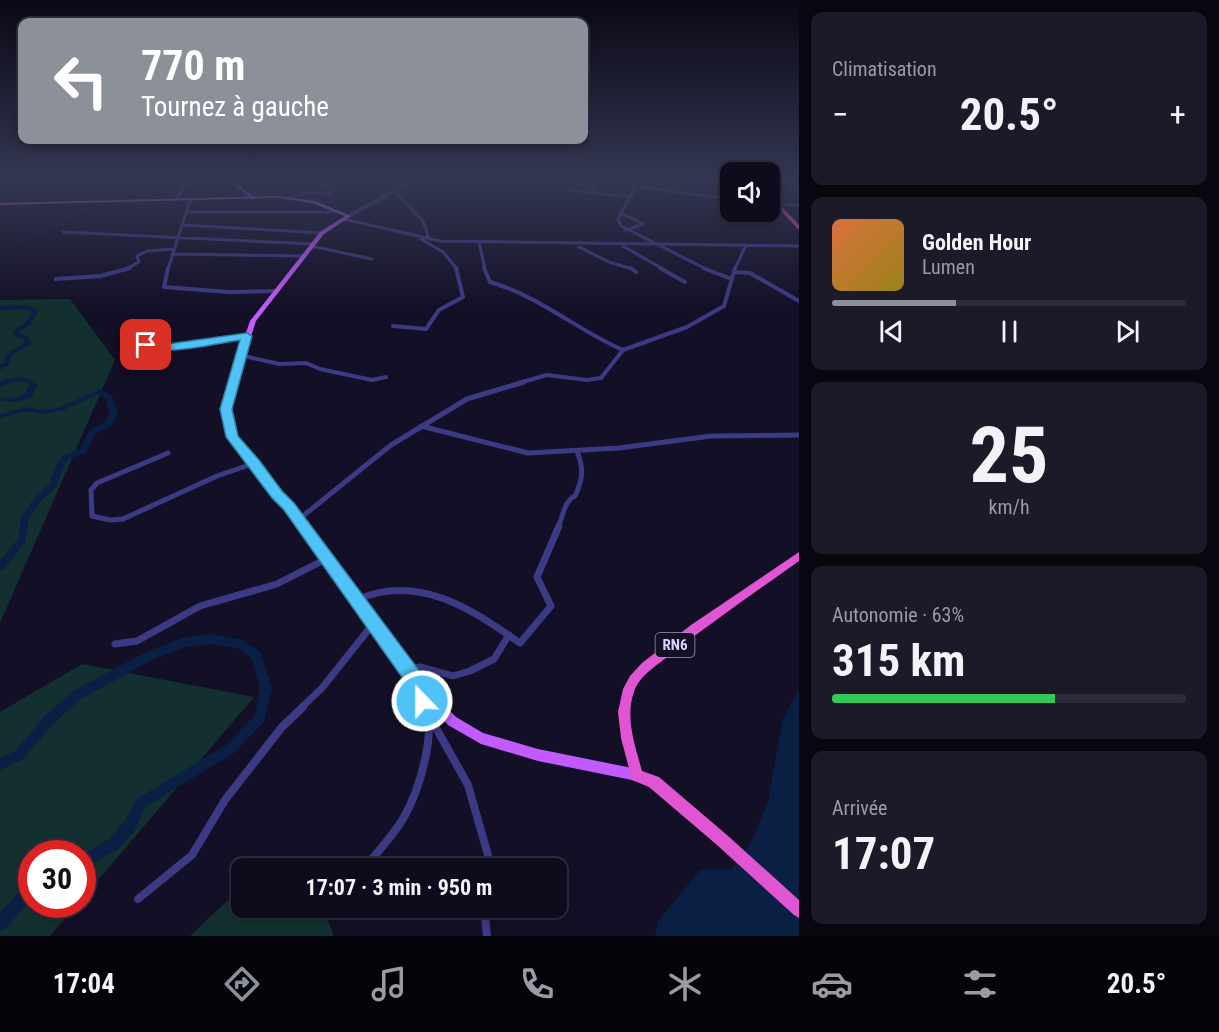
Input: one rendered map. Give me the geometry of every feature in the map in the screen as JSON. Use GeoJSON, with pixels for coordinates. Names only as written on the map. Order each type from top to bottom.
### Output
{"type":"FeatureCollection","features":[{"type":"Feature","properties":{"kind":"highway","name":"RN6"},"geometry":{"type":"LineString","coordinates":[[637,775],[627,738],[624,712],[629,689],[634,680],[646,667],[695,629],[799,556]]}},
{"type":"Feature","properties":{"kind":"highway"},"geometry":{"type":"LineString","coordinates":[[637,775],[654,782],[799,910]]}},
{"type":"Feature","properties":{"kind":"main road"},"geometry":{"type":"LineString","coordinates":[[336,222],[322,232],[253,321],[228,396],[226,416],[232,437],[255,463],[298,520],[420,688],[452,721],[481,738],[573,764],[637,775]]}},
{"type":"Feature","properties":{"kind":"street"},"geometry":{"type":"LineString","coordinates":[[184,222],[164,287],[229,292],[276,291]]}},
{"type":"Feature","properties":{"kind":"street"},"geometry":{"type":"LineString","coordinates":[[364,222],[440,241],[799,246]]}},
{"type":"Feature","properties":{"kind":"street"},"geometry":{"type":"LineString","coordinates":[[424,222],[429,237]]}},
{"type":"Feature","properties":{"kind":"street"},"geometry":{"type":"LineString","coordinates":[[618,222],[625,230],[732,279]]}},
{"type":"Feature","properties":{"kind":"street"},"geometry":{"type":"LineString","coordinates":[[625,230],[644,224],[639,222]]}},
{"type":"Feature","properties":{"kind":"street"},"geometry":{"type":"LineString","coordinates":[[183,225],[322,232]]}},
{"type":"Feature","properties":{"kind":"street"},"geometry":{"type":"LineString","coordinates":[[63,232],[312,245],[325,247],[343,255],[372,259]]}},
{"type":"Feature","properties":{"kind":"street"},"geometry":{"type":"LineString","coordinates":[[393,326],[426,329],[436,314],[463,297],[458,282],[459,274],[452,262],[432,245],[415,236]]}},
{"type":"Feature","properties":{"kind":"street"},"geometry":{"type":"LineString","coordinates":[[479,242],[483,264],[490,282],[507,287],[553,310],[597,339],[623,350]]}},
{"type":"Feature","properties":{"kind":"street"},"geometry":{"type":"LineString","coordinates":[[569,244],[588,249],[609,261],[634,268],[636,272]]}},
{"type":"Feature","properties":{"kind":"street"},"geometry":{"type":"LineString","coordinates":[[622,245],[685,282]]}},
{"type":"Feature","properties":{"kind":"street"},"geometry":{"type":"LineString","coordinates":[[298,520],[330,492],[421,426],[467,399],[547,375],[587,380],[601,378],[623,350],[658,339],[716,312],[728,300],[738,256],[746,245]]}},
{"type":"Feature","properties":{"kind":"street"},"geometry":{"type":"LineString","coordinates":[[56,279],[84,279],[127,268],[139,263],[137,256],[144,252],[305,256]]}},
{"type":"Feature","properties":{"kind":"street"},"geometry":{"type":"LineString","coordinates":[[735,272],[750,273],[799,302]]}},
{"type":"Feature","properties":{"kind":"street"},"geometry":{"type":"LineString","coordinates":[[126,341],[154,347],[168,347],[247,336]]}},
{"type":"Feature","properties":{"kind":"street"},"geometry":{"type":"LineString","coordinates":[[240,355],[279,364],[306,363],[320,369],[372,380],[386,377]]}},
{"type":"Feature","properties":{"kind":"street"},"geometry":{"type":"LineString","coordinates":[[421,426],[528,453],[577,451],[711,436],[799,435]]}},
{"type":"Feature","properties":{"kind":"street"},"geometry":{"type":"LineString","coordinates":[[356,600],[374,592],[420,591],[454,605],[520,643],[551,606],[537,577],[553,534],[560,525],[566,504],[570,498],[575,496],[584,477],[584,467],[577,451]]}},
{"type":"Feature","properties":{"kind":"street"},"geometry":{"type":"LineString","coordinates":[[168,453],[97,483],[91,490],[92,516],[110,520],[123,519],[218,476],[255,463]]}},
{"type":"Feature","properties":{"kind":"street"},"geometry":{"type":"LineString","coordinates":[[115,644],[137,640],[200,606],[277,584],[326,560]]}},
{"type":"Feature","properties":{"kind":"street"},"geometry":{"type":"LineString","coordinates":[[138,899],[150,886],[178,868],[192,855],[225,800],[282,727],[322,688],[373,624]]}},
{"type":"Feature","properties":{"kind":"street"},"geometry":{"type":"LineString","coordinates":[[407,669],[421,667],[453,676],[470,671],[494,658],[508,635]]}},
{"type":"Feature","properties":{"kind":"street"},"geometry":{"type":"LineString","coordinates":[[420,688],[422,701],[430,718],[468,785],[489,858]]}},
{"type":"Feature","properties":{"kind":"street"},"geometry":{"type":"LineString","coordinates":[[372,858],[405,816],[427,754],[430,718]]}},
{"type":"Feature","properties":{"kind":"street"},"geometry":{"type":"LineString","coordinates":[[485,918],[487,936]]}},
{"type":"Feature","properties":{"kind":"green space"},"geometry":{"type":"Polygon","coordinates":[[[70,299],[115,360],[0,623],[0,300],[70,299]]]}},
{"type":"Feature","properties":{"kind":"green space"},"geometry":{"type":"Polygon","coordinates":[[[82,664],[254,697],[96,883],[96,840],[18,840],[18,918],[66,918],[50,936],[0,936],[0,712],[82,664]]]}},
{"type":"Feature","properties":{"kind":"green space"},"geometry":{"type":"Polygon","coordinates":[[[231,899],[231,918],[327,918],[334,936],[190,936],[231,899]]]}},
{"type":"Feature","properties":{"kind":"water"},"geometry":{"type":"Polygon","coordinates":[[[799,689],[799,936],[655,936],[658,921],[701,869],[731,870],[752,841],[768,801],[783,719],[799,689]]]}},
{"type":"Feature","properties":{"kind":"waterway"},"geometry":{"type":"LineString","coordinates":[[0,256],[5,247],[62,222]]}},
{"type":"Feature","properties":{"kind":"waterway"},"geometry":{"type":"LineString","coordinates":[[0,308],[28,307],[35,311],[28,324],[16,331],[16,335],[27,338],[28,344],[9,354],[7,364],[0,368]]}},
{"type":"Feature","properties":{"kind":"waterway"},"geometry":{"type":"LineString","coordinates":[[0,385],[17,379],[26,380],[33,385],[28,396],[14,400],[0,399]]}},
{"type":"Feature","properties":{"kind":"waterway"},"geometry":{"type":"LineString","coordinates":[[0,416],[25,409],[43,412],[62,409],[100,391],[109,398],[114,414],[108,424],[93,431],[83,451],[66,457],[60,464],[54,484],[38,499],[25,517],[22,540],[0,567]]}},
{"type":"Feature","properties":{"kind":"waterway"},"geometry":{"type":"LineString","coordinates":[[0,764],[19,755],[50,719],[77,695],[150,655],[186,642],[211,639],[243,645],[257,656],[266,689],[260,718],[230,749],[141,803],[129,827],[114,844],[96,855]]}},
{"type":"Feature","properties":{"kind":"waterway"},"geometry":{"type":"LineString","coordinates":[[0,924],[18,904]]}},
{"type":"Feature","properties":{"kind":"route"},"geometry":{"type":"LineString","coordinates":[[146,345],[168,347],[247,336],[226,409],[232,437],[289,506],[420,687],[422,701]]}}]}
